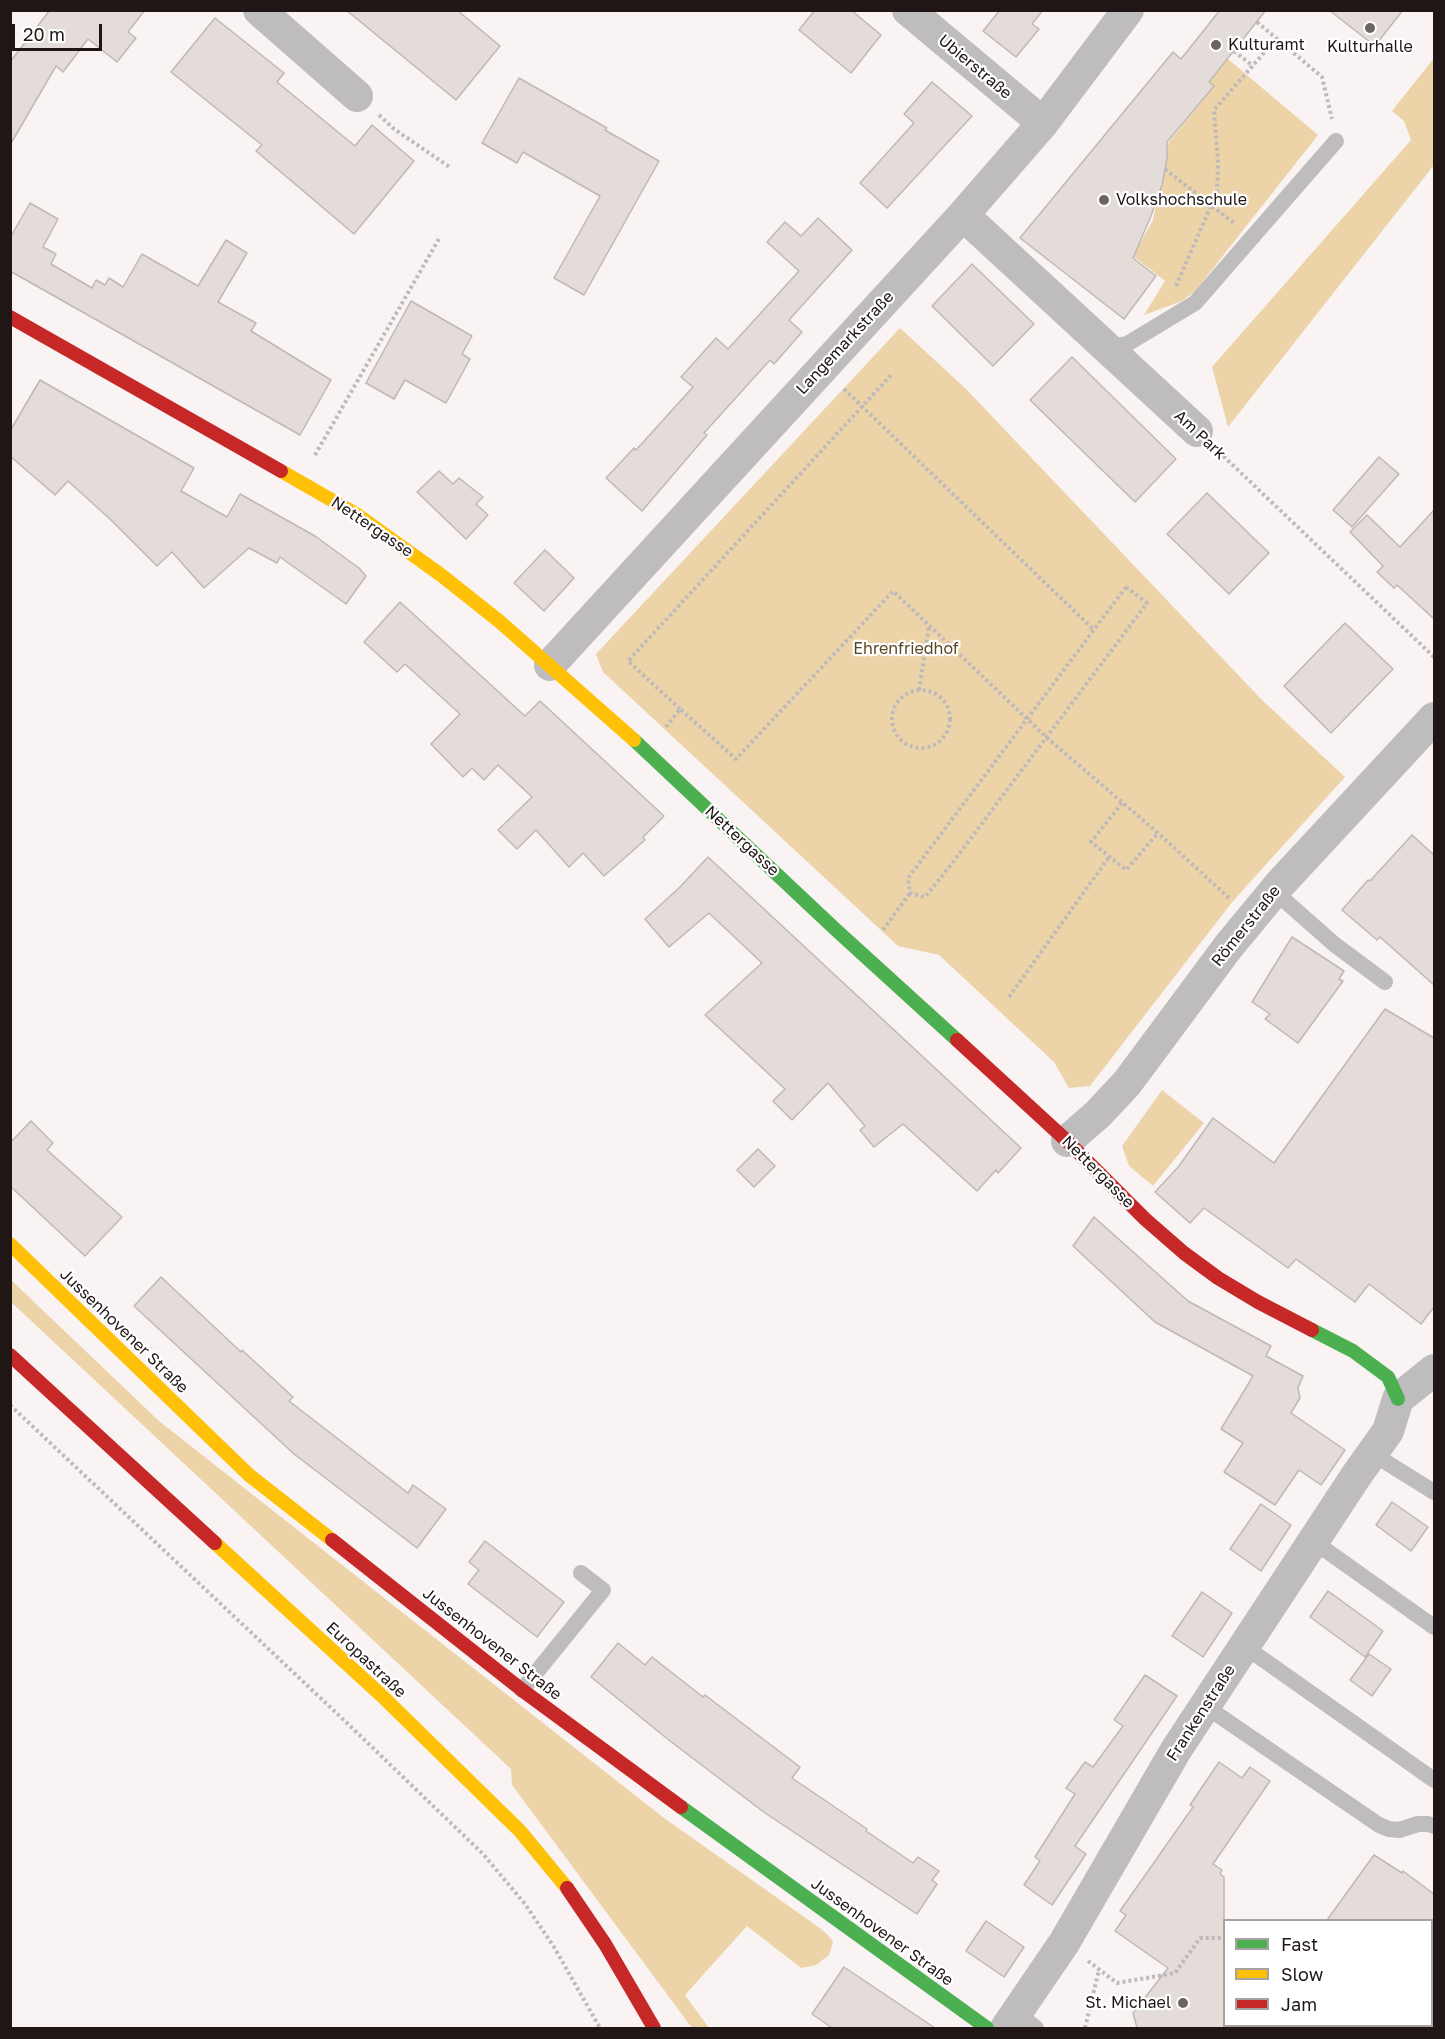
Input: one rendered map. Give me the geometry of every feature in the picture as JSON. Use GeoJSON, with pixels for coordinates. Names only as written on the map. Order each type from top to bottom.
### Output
{"type":"FeatureCollection","features":[{"type":"Feature","properties":{"kind":"street"},"geometry":{"type":"LineString","coordinates":[[259,10],[357,96]]}},
{"type":"Feature","properties":{"kind":"street","name":"Ubierstraße"},"geometry":{"type":"LineString","coordinates":[[908,10],[1043,123]]}},
{"type":"Feature","properties":{"kind":"street","name":"Langemarkstraße"},"geometry":{"type":"LineString","coordinates":[[550,665],[963,214],[1043,123],[1128,10]]}},
{"type":"Feature","properties":{"kind":"street","name":"Am Park"},"geometry":{"type":"LineString","coordinates":[[963,214],[1197,431]]}},
{"type":"Feature","properties":{"kind":"street","name":"Nettergasse"},"geometry":{"type":"LineString","coordinates":[[10,317],[356,514],[390,537],[499,621],[646,750],[863,954],[1067,1141],[1145,1219],[1218,1278],[1258,1302],[1353,1351],[1388,1377],[1398,1399]]}},
{"type":"Feature","properties":{"kind":"street","name":"Römerstraße"},"geometry":{"type":"LineString","coordinates":[[1067,1141],[1098,1114],[1127,1083],[1274,891],[1434,718]]}},
{"type":"Feature","properties":{"kind":"street","name":"Jussenhovener Straße"},"geometry":{"type":"LineString","coordinates":[[10,1244],[249,1475],[522,1690],[987,2028]]}},
{"type":"Feature","properties":{"kind":"street","name":"Europastraße"},"geometry":{"type":"LineString","coordinates":[[10,1355],[381,1695],[520,1831],[564,1884],[605,1944],[654,2028]]}},
{"type":"Feature","properties":{"kind":"street"},"geometry":{"type":"LineString","coordinates":[[1398,1399],[1434,1370]]}},
{"type":"Feature","properties":{"kind":"street"},"geometry":{"type":"LineString","coordinates":[[1398,1399],[1434,1395]]}},
{"type":"Feature","properties":{"kind":"street","name":"Frankenstraße"},"geometry":{"type":"LineString","coordinates":[[1019,2023],[1176,1750],[1388,1431],[1398,1399]]}},
{"type":"Feature","properties":{"kind":"lane"},"geometry":{"type":"LineString","coordinates":[[1107,348],[1126,344],[1195,303],[1336,141]]}},
{"type":"Feature","properties":{"kind":"lane"},"geometry":{"type":"LineString","coordinates":[[1274,891],[1334,944],[1385,982]]}},
{"type":"Feature","properties":{"kind":"lane"},"geometry":{"type":"LineString","coordinates":[[1373,1454],[1434,1492]]}},
{"type":"Feature","properties":{"kind":"lane"},"geometry":{"type":"LineString","coordinates":[[1313,1541],[1434,1627]]}},
{"type":"Feature","properties":{"kind":"lane"},"geometry":{"type":"LineString","coordinates":[[522,1690],[603,1590],[581,1573]]}},
{"type":"Feature","properties":{"kind":"lane"},"geometry":{"type":"LineString","coordinates":[[1244,1646],[1434,1780]]}},
{"type":"Feature","properties":{"kind":"lane"},"geometry":{"type":"LineString","coordinates":[[1205,1706],[1379,1825],[1399,1830],[1418,1824],[1434,1826]]}},
{"type":"Feature","properties":{"kind":"path"},"geometry":{"type":"LineString","coordinates":[[1257,22],[1322,77],[1332,113],[1336,141]]}},
{"type":"Feature","properties":{"kind":"path"},"geometry":{"type":"LineString","coordinates":[[1169,319],[1174,290],[1217,192],[1218,163],[1214,110],[1276,39]]}},
{"type":"Feature","properties":{"kind":"path"},"geometry":{"type":"LineString","coordinates":[[1234,51],[1253,66]]}},
{"type":"Feature","properties":{"kind":"path"},"geometry":{"type":"LineString","coordinates":[[357,96],[394,129],[451,168]]}},
{"type":"Feature","properties":{"kind":"path"},"geometry":{"type":"LineString","coordinates":[[1165,170],[1211,206]]}},
{"type":"Feature","properties":{"kind":"path"},"geometry":{"type":"LineString","coordinates":[[301,482],[321,443],[441,237]]}},
{"type":"Feature","properties":{"kind":"path"},"geometry":{"type":"LineString","coordinates":[[821,369],[863,406],[1094,630]]}},
{"type":"Feature","properties":{"kind":"path"},"geometry":{"type":"LineString","coordinates":[[892,374],[628,661],[736,759],[893,591],[1046,737],[1252,917]]}},
{"type":"Feature","properties":{"kind":"path","name":"Am Park"},"geometry":{"type":"LineString","coordinates":[[1197,431],[1434,657]]}},
{"type":"Feature","properties":{"kind":"path"},"geometry":{"type":"LineString","coordinates":[[863,954],[910,894],[908,878],[1126,587],[1147,603],[947,870],[925,897],[910,894]]}},
{"type":"Feature","properties":{"kind":"path"},"geometry":{"type":"LineString","coordinates":[[920,690],[929,626]]}},
{"type":"Feature","properties":{"kind":"path"},"geometry":{"type":"LineString","coordinates":[[920,690],[938,695],[949,711],[948,730],[943,738],[926,748],[917,748],[900,739],[892,722],[896,704],[902,697],[920,690]]}},
{"type":"Feature","properties":{"kind":"path"},"geometry":{"type":"LineString","coordinates":[[646,750],[680,709]]}},
{"type":"Feature","properties":{"kind":"path"},"geometry":{"type":"LineString","coordinates":[[1122,803],[1091,842],[1126,870],[1158,833]]}},
{"type":"Feature","properties":{"kind":"path"},"geometry":{"type":"LineString","coordinates":[[1009,997],[1109,857]]}},
{"type":"Feature","properties":{"kind":"path"},"geometry":{"type":"LineString","coordinates":[[10,1406],[483,1854],[525,1904],[554,1947],[600,2028]]}},
{"type":"Feature","properties":{"kind":"path"},"geometry":{"type":"LineString","coordinates":[[1064,1943],[1117,1983],[1175,1973],[1200,1938],[1223,1938]]}},
{"type":"Feature","properties":{"kind":"path"},"geometry":{"type":"LineString","coordinates":[[1086,2028],[1099,1970]]}},
{"type":"Feature","properties":{"kind":"green space"},"geometry":{"type":"Polygon","coordinates":[[[1434,58],[1434,165],[1228,427],[1212,367],[1411,140],[1404,121],[1392,111],[1434,58]]]}},
{"type":"Feature","properties":{"kind":"green space"},"geometry":{"type":"Polygon","coordinates":[[[1228,59],[1318,135],[1196,290],[1182,301],[1144,315],[1165,281],[1133,256],[1153,220],[1169,142],[1214,86],[1209,82],[1228,59]]]}},
{"type":"Feature","properties":{"kind":"green space","name":"Ehrenfriedhof"},"geometry":{"type":"Polygon","coordinates":[[[900,328],[966,389],[1262,700],[1345,777],[1233,901],[1090,1086],[1069,1088],[1054,1062],[939,955],[898,946],[603,672],[596,654],[900,328]]]}},
{"type":"Feature","properties":{"kind":"green space"},"geometry":{"type":"Polygon","coordinates":[[[1162,1090],[1204,1123],[1153,1186],[1129,1166],[1122,1146],[1162,1090]]]}},
{"type":"Feature","properties":{"kind":"green space"},"geometry":{"type":"Polygon","coordinates":[[[10,1279],[159,1421],[664,1818],[827,1934],[833,1942],[829,1955],[816,1965],[801,1968],[747,1926],[685,1995],[709,2028],[692,2028],[512,1785],[511,1769],[11,1302],[10,1279]]]}},
{"type":"Feature","properties":{"kind":"building"},"geometry":{"type":"Polygon","coordinates":[[[50,10],[145,10],[128,32],[136,38],[117,62],[88,39],[63,72],[56,66],[10,145],[10,62],[50,10]]]}},
{"type":"Feature","properties":{"kind":"building"},"geometry":{"type":"Polygon","coordinates":[[[346,10],[457,10],[500,46],[456,100],[346,10]]]}},
{"type":"Feature","properties":{"kind":"building"},"geometry":{"type":"Polygon","coordinates":[[[815,10],[851,10],[881,35],[851,73],[799,30],[815,10]]]}},
{"type":"Feature","properties":{"kind":"building"},"geometry":{"type":"Polygon","coordinates":[[[1000,10],[1043,10],[1032,24],[1039,29],[1016,57],[983,31],[1000,10]]]}},
{"type":"Feature","properties":{"kind":"building","name":"Volkshochschule"},"geometry":{"type":"Polygon","coordinates":[[[1220,10],[1266,10],[1209,82],[1214,86],[1167,142],[1167,159],[1162,185],[1133,258],[1156,276],[1124,319],[1020,238],[1173,52],[1181,59],[1220,10]]]}},
{"type":"Feature","properties":{"kind":"building","name":"Kulturhalle"},"geometry":{"type":"Polygon","coordinates":[[[1329,10],[1403,10],[1375,46],[1329,10]]]}},
{"type":"Feature","properties":{"kind":"building"},"geometry":{"type":"Polygon","coordinates":[[[215,18],[284,73],[277,82],[355,146],[372,125],[414,161],[354,234],[256,151],[262,145],[171,72],[215,18]]]}},
{"type":"Feature","properties":{"kind":"building"},"geometry":{"type":"Polygon","coordinates":[[[519,78],[607,128],[605,130],[659,161],[584,295],[554,278],[600,196],[523,152],[517,163],[482,143],[519,78]]]}},
{"type":"Feature","properties":{"kind":"building"},"geometry":{"type":"Polygon","coordinates":[[[932,82],[972,116],[887,208],[860,183],[914,123],[904,114],[932,82]]]}},
{"type":"Feature","properties":{"kind":"building"},"geometry":{"type":"Polygon","coordinates":[[[30,203],[58,219],[43,247],[56,254],[51,264],[92,288],[96,280],[105,285],[109,278],[123,287],[142,254],[198,286],[226,240],[247,253],[218,302],[256,323],[251,331],[331,380],[300,435],[10,271],[10,238],[30,203]]]}},
{"type":"Feature","properties":{"kind":"building"},"geometry":{"type":"Polygon","coordinates":[[[818,218],[852,250],[789,320],[802,332],[774,364],[770,360],[704,433],[707,435],[642,511],[606,478],[634,448],[636,450],[693,387],[681,377],[716,338],[728,349],[799,271],[767,242],[785,222],[801,236],[818,218]]]}},
{"type":"Feature","properties":{"kind":"building"},"geometry":{"type":"Polygon","coordinates":[[[972,264],[1034,324],[993,366],[932,306],[972,264]]]}},
{"type":"Feature","properties":{"kind":"building"},"geometry":{"type":"Polygon","coordinates":[[[411,301],[472,336],[462,354],[470,359],[446,403],[405,380],[394,399],[366,383],[411,301]]]}},
{"type":"Feature","properties":{"kind":"building"},"geometry":{"type":"Polygon","coordinates":[[[1072,357],[1176,459],[1135,502],[1030,400],[1072,357]]]}},
{"type":"Feature","properties":{"kind":"building"},"geometry":{"type":"Polygon","coordinates":[[[40,380],[194,468],[181,491],[227,517],[240,494],[315,536],[359,568],[366,576],[346,604],[280,557],[277,563],[249,548],[204,588],[172,552],[157,566],[68,481],[55,495],[10,456],[10,431],[40,380]]]}},
{"type":"Feature","properties":{"kind":"building"},"geometry":{"type":"Polygon","coordinates":[[[1379,457],[1399,474],[1352,527],[1333,510],[1379,457]]]}},
{"type":"Feature","properties":{"kind":"building"},"geometry":{"type":"Polygon","coordinates":[[[439,471],[453,484],[459,478],[483,497],[476,504],[488,515],[466,539],[417,492],[439,471]]]}},
{"type":"Feature","properties":{"kind":"building"},"geometry":{"type":"Polygon","coordinates":[[[1207,493],[1269,553],[1229,594],[1167,534],[1207,493]]]}},
{"type":"Feature","properties":{"kind":"building"},"geometry":{"type":"Polygon","coordinates":[[[1434,510],[1434,619],[1397,585],[1394,588],[1377,572],[1383,566],[1350,532],[1367,515],[1400,547],[1434,510]]]}},
{"type":"Feature","properties":{"kind":"building"},"geometry":{"type":"Polygon","coordinates":[[[545,550],[574,578],[544,611],[514,583],[545,550]]]}},
{"type":"Feature","properties":{"kind":"building"},"geometry":{"type":"Polygon","coordinates":[[[400,602],[525,716],[540,701],[664,816],[643,837],[645,840],[604,876],[583,853],[569,867],[536,830],[517,849],[498,830],[532,797],[498,765],[484,780],[472,768],[463,777],[431,744],[460,714],[405,664],[397,672],[364,642],[400,602]]]}},
{"type":"Feature","properties":{"kind":"building"},"geometry":{"type":"Polygon","coordinates":[[[1345,623],[1393,669],[1331,733],[1284,686],[1345,623]]]}},
{"type":"Feature","properties":{"kind":"building"},"geometry":{"type":"Polygon","coordinates":[[[1412,835],[1434,855],[1434,985],[1380,937],[1377,940],[1342,910],[1412,835]]]}},
{"type":"Feature","properties":{"kind":"building"},"geometry":{"type":"Polygon","coordinates":[[[708,857],[1021,1148],[998,1173],[996,1170],[977,1191],[903,1124],[874,1147],[860,1130],[865,1126],[828,1083],[792,1120],[773,1101],[785,1089],[705,1015],[762,963],[709,913],[669,947],[645,919],[708,857]]]}},
{"type":"Feature","properties":{"kind":"building"},"geometry":{"type":"Polygon","coordinates":[[[1292,937],[1344,971],[1339,979],[1343,981],[1298,1043],[1265,1019],[1270,1014],[1252,1002],[1292,937]]]}},
{"type":"Feature","properties":{"kind":"building"},"geometry":{"type":"Polygon","coordinates":[[[1385,1009],[1434,1038],[1434,1307],[1421,1324],[1369,1284],[1355,1302],[1296,1259],[1288,1268],[1204,1208],[1190,1223],[1155,1192],[1179,1166],[1213,1118],[1274,1163],[1385,1009]]]}},
{"type":"Feature","properties":{"kind":"building"},"geometry":{"type":"Polygon","coordinates":[[[31,1121],[53,1143],[47,1150],[122,1217],[85,1256],[10,1186],[10,1143],[31,1121]]]}},
{"type":"Feature","properties":{"kind":"building"},"geometry":{"type":"Polygon","coordinates":[[[758,1149],[775,1166],[754,1187],[737,1170],[758,1149]]]}},
{"type":"Feature","properties":{"kind":"building"},"geometry":{"type":"Polygon","coordinates":[[[1094,1217],[1188,1301],[1271,1346],[1266,1356],[1303,1376],[1298,1388],[1300,1398],[1291,1413],[1345,1450],[1321,1485],[1299,1470],[1275,1505],[1224,1472],[1243,1443],[1221,1429],[1253,1376],[1155,1322],[1073,1246],[1094,1217]]]}},
{"type":"Feature","properties":{"kind":"building"},"geometry":{"type":"Polygon","coordinates":[[[161,1277],[293,1397],[289,1401],[408,1493],[413,1485],[446,1509],[417,1548],[294,1454],[134,1306],[161,1277]]]}},
{"type":"Feature","properties":{"kind":"building"},"geometry":{"type":"Polygon","coordinates":[[[1392,1502],[1428,1527],[1411,1551],[1376,1525],[1392,1502]]]}},
{"type":"Feature","properties":{"kind":"building"},"geometry":{"type":"Polygon","coordinates":[[[1261,1504],[1291,1525],[1261,1571],[1230,1549],[1261,1504]]]}},
{"type":"Feature","properties":{"kind":"building"},"geometry":{"type":"Polygon","coordinates":[[[485,1541],[564,1602],[537,1637],[468,1584],[479,1570],[469,1562],[485,1541]]]}},
{"type":"Feature","properties":{"kind":"building"},"geometry":{"type":"Polygon","coordinates":[[[1328,1591],[1383,1631],[1365,1657],[1310,1617],[1328,1591]]]}},
{"type":"Feature","properties":{"kind":"building"},"geometry":{"type":"Polygon","coordinates":[[[1202,1592],[1232,1613],[1203,1657],[1172,1636],[1202,1592]]]}},
{"type":"Feature","properties":{"kind":"building"},"geometry":{"type":"Polygon","coordinates":[[[618,1643],[645,1665],[652,1657],[800,1767],[792,1778],[867,1829],[866,1831],[913,1863],[918,1857],[939,1871],[932,1880],[937,1884],[917,1914],[765,1813],[591,1677],[618,1643]]]}},
{"type":"Feature","properties":{"kind":"building"},"geometry":{"type":"Polygon","coordinates":[[[1369,1654],[1391,1669],[1372,1696],[1350,1680],[1369,1654]]]}},
{"type":"Feature","properties":{"kind":"building"},"geometry":{"type":"Polygon","coordinates":[[[1145,1675],[1177,1696],[1075,1846],[1086,1854],[1052,1905],[1024,1885],[1040,1861],[1035,1857],[1075,1794],[1066,1788],[1085,1762],[1093,1767],[1123,1726],[1114,1720],[1145,1675]]]}},
{"type":"Feature","properties":{"kind":"building"},"geometry":{"type":"Polygon","coordinates":[[[1219,1762],[1242,1778],[1250,1767],[1270,1781],[1213,1864],[1222,1870],[1220,1874],[1224,1877],[1224,2028],[1137,2028],[1133,2013],[1168,1968],[1115,1931],[1126,1915],[1120,1911],[1193,1807],[1190,1805],[1219,1762]]]}},
{"type":"Feature","properties":{"kind":"building"},"geometry":{"type":"Polygon","coordinates":[[[1374,1855],[1402,1873],[1403,1871],[1434,1894],[1434,1920],[1328,1919],[1374,1855]]]}},
{"type":"Feature","properties":{"kind":"building"},"geometry":{"type":"Polygon","coordinates":[[[986,1921],[1024,1947],[1004,1977],[966,1951],[986,1921]]]}},
{"type":"Feature","properties":{"kind":"building"},"geometry":{"type":"Polygon","coordinates":[[[844,1967],[935,2028],[832,2028],[812,2014],[844,1967]]]}},
{"type":"Feature","properties":{"kind":"traffic: fast"},"geometry":{"type":"LineString","coordinates":[[634,740],[957,1040]]}},
{"type":"Feature","properties":{"kind":"traffic: fast"},"geometry":{"type":"LineString","coordinates":[[1312,1330],[1353,1351],[1388,1377],[1398,1399]]}},
{"type":"Feature","properties":{"kind":"traffic: fast"},"geometry":{"type":"LineString","coordinates":[[681,1807],[987,2028]]}},
{"type":"Feature","properties":{"kind":"traffic: slow"},"geometry":{"type":"LineString","coordinates":[[281,471],[356,514],[441,575],[499,621],[634,740]]}},
{"type":"Feature","properties":{"kind":"traffic: slow"},"geometry":{"type":"LineString","coordinates":[[10,1244],[249,1475],[332,1540]]}},
{"type":"Feature","properties":{"kind":"traffic: slow"},"geometry":{"type":"LineString","coordinates":[[215,1543],[381,1695],[520,1831],[567,1888]]}},
{"type":"Feature","properties":{"kind":"traffic: jam"},"geometry":{"type":"LineString","coordinates":[[10,317],[281,471]]}},
{"type":"Feature","properties":{"kind":"traffic: jam"},"geometry":{"type":"LineString","coordinates":[[957,1040],[1067,1141],[1145,1219],[1184,1253],[1218,1278],[1312,1330]]}},
{"type":"Feature","properties":{"kind":"traffic: jam"},"geometry":{"type":"LineString","coordinates":[[10,1355],[215,1543]]}},
{"type":"Feature","properties":{"kind":"traffic: jam"},"geometry":{"type":"LineString","coordinates":[[332,1540],[522,1690],[681,1807]]}},
{"type":"Feature","properties":{"kind":"traffic: jam"},"geometry":{"type":"LineString","coordinates":[[567,1888],[605,1944],[654,2028]]}},
{"type":"Feature","properties":{"kind":"place","name":"Kulturhalle"},"geometry":{"type":"Point","coordinates":[1370,28]}},
{"type":"Feature","properties":{"kind":"place","name":"Kulturamt"},"geometry":{"type":"Point","coordinates":[1216,45]}},
{"type":"Feature","properties":{"kind":"place","name":"Volkshochschule"},"geometry":{"type":"Point","coordinates":[1104,200]}},
{"type":"Feature","properties":{"kind":"place","name":"St. Michael"},"geometry":{"type":"Point","coordinates":[1183,2003]}}]}
